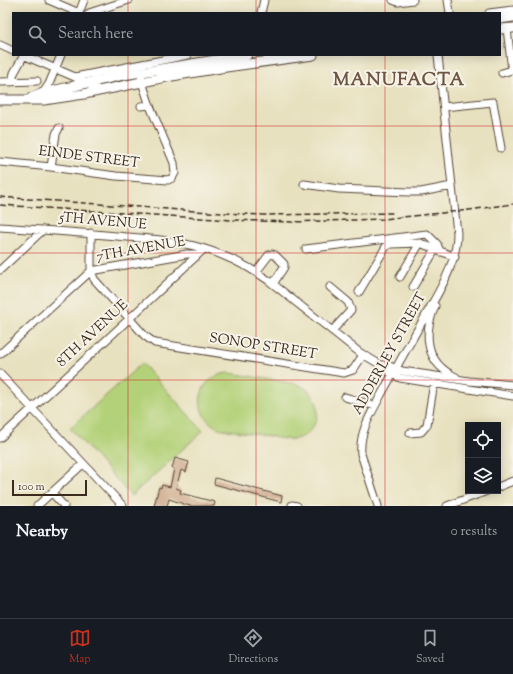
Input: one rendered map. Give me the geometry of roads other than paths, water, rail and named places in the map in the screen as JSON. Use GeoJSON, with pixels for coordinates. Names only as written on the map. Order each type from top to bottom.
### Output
{"type":"FeatureCollection","features":[{"type":"Feature","properties":{"kind":"main road"},"geometry":{"type":"LineString","coordinates":[[501,19],[513,17]]}},
{"type":"Feature","properties":{"kind":"main road"},"geometry":{"type":"LineString","coordinates":[[26,100],[43,93],[87,83],[141,72],[241,56]]}},
{"type":"Feature","properties":{"kind":"main road"},"geometry":{"type":"LineString","coordinates":[[0,100],[44,100],[101,91],[266,59],[301,56]]}},
{"type":"Feature","properties":{"kind":"street"},"geometry":{"type":"LineString","coordinates":[[49,0],[77,12]]}},
{"type":"Feature","properties":{"kind":"street"},"geometry":{"type":"LineString","coordinates":[[79,12],[84,0]]}},
{"type":"Feature","properties":{"kind":"street"},"geometry":{"type":"LineString","coordinates":[[92,12],[129,0]]}},
{"type":"Feature","properties":{"kind":"street"},"geometry":{"type":"LineString","coordinates":[[261,12],[264,0]]}},
{"type":"Feature","properties":{"kind":"street"},"geometry":{"type":"LineString","coordinates":[[393,0],[398,2],[413,0]]}},
{"type":"Feature","properties":{"kind":"street"},"geometry":{"type":"LineString","coordinates":[[448,0],[450,12]]}},
{"type":"Feature","properties":{"kind":"street"},"geometry":{"type":"LineString","coordinates":[[497,12],[513,10]]}},
{"type":"Feature","properties":{"kind":"street"},"geometry":{"type":"LineString","coordinates":[[502,73],[512,70],[507,29]]}},
{"type":"Feature","properties":{"kind":"street"},"geometry":{"type":"LineString","coordinates":[[0,45],[12,51]]}},
{"type":"Feature","properties":{"kind":"street"},"geometry":{"type":"LineString","coordinates":[[12,82],[14,73],[22,56]]}},
{"type":"Feature","properties":{"kind":"street"},"geometry":{"type":"LineString","coordinates":[[26,56],[75,76],[101,91]]}},
{"type":"Feature","properties":{"kind":"street"},"geometry":{"type":"LineString","coordinates":[[43,93],[61,56]]}},
{"type":"Feature","properties":{"kind":"street"},"geometry":{"type":"LineString","coordinates":[[75,76],[183,56]]}},
{"type":"Feature","properties":{"kind":"street","name":"ADDERLEY STREET"},"geometry":{"type":"LineString","coordinates":[[378,506],[364,467],[360,447],[362,433],[375,406],[442,287],[454,258],[458,233],[438,56]]}},
{"type":"Feature","properties":{"kind":"street"},"geometry":{"type":"LineString","coordinates":[[141,72],[142,82],[150,105],[141,106]]}},
{"type":"Feature","properties":{"kind":"street"},"geometry":{"type":"LineString","coordinates":[[0,82],[37,81]]}},
{"type":"Feature","properties":{"kind":"street"},"geometry":{"type":"LineString","coordinates":[[444,106],[493,102],[501,148]]}},
{"type":"Feature","properties":{"kind":"street","name":"EINDE STREET"},"geometry":{"type":"LineString","coordinates":[[0,162],[116,176],[168,180],[173,177],[175,173],[174,163],[150,105]]}},
{"type":"Feature","properties":{"kind":"street"},"geometry":{"type":"LineString","coordinates":[[51,167],[56,134],[59,128]]}},
{"type":"Feature","properties":{"kind":"street"},"geometry":{"type":"LineString","coordinates":[[304,184],[339,189],[409,192],[421,192],[452,186]]}},
{"type":"Feature","properties":{"kind":"street","name":"5TH AVENUE"},"geometry":{"type":"LineString","coordinates":[[0,227],[91,233],[180,243],[204,249],[238,262],[256,272],[363,355],[381,364],[387,365],[394,372]]}},
{"type":"Feature","properties":{"kind":"street"},"geometry":{"type":"LineString","coordinates":[[0,270],[43,230]]}},
{"type":"Feature","properties":{"kind":"street"},"geometry":{"type":"LineString","coordinates":[[91,233],[91,271],[94,280],[130,319]]}},
{"type":"Feature","properties":{"kind":"street"},"geometry":{"type":"LineString","coordinates":[[306,248],[427,234],[437,244],[437,251],[412,287]]}},
{"type":"Feature","properties":{"kind":"street"},"geometry":{"type":"LineString","coordinates":[[359,292],[388,245],[420,243],[454,258],[447,282],[431,317],[427,335],[430,351],[438,363],[451,375],[469,381]]}},
{"type":"Feature","properties":{"kind":"street"},"geometry":{"type":"LineString","coordinates":[[400,277],[420,243]]}},
{"type":"Feature","properties":{"kind":"street","name":"8TH AVENUE"},"geometry":{"type":"LineString","coordinates":[[0,438],[204,249]]}},
{"type":"Feature","properties":{"kind":"street","name":"7TH AVENUE"},"geometry":{"type":"LineString","coordinates":[[0,354],[91,271],[187,254],[197,254]]}},
{"type":"Feature","properties":{"kind":"street"},"geometry":{"type":"LineString","coordinates":[[256,272],[269,255],[275,255],[284,264],[284,267],[273,284]]}},
{"type":"Feature","properties":{"kind":"street"},"geometry":{"type":"LineString","coordinates":[[330,287],[348,302],[351,310],[332,331]]}},
{"type":"Feature","properties":{"kind":"street","name":"SONOP STREET"},"geometry":{"type":"LineString","coordinates":[[130,319],[145,336],[158,344],[340,372],[353,370],[363,355]]}},
{"type":"Feature","properties":{"kind":"street"},"geometry":{"type":"LineString","coordinates":[[394,372],[512,386]]}},
{"type":"Feature","properties":{"kind":"street"},"geometry":{"type":"LineString","coordinates":[[394,372],[400,378],[513,396]]}},
{"type":"Feature","properties":{"kind":"street"},"geometry":{"type":"LineString","coordinates":[[0,374],[123,506]]}},
{"type":"Feature","properties":{"kind":"street"},"geometry":{"type":"LineString","coordinates":[[410,433],[421,432],[427,425],[434,383]]}},
{"type":"Feature","properties":{"kind":"street"},"geometry":{"type":"LineString","coordinates":[[345,397],[375,406]]}},
{"type":"Feature","properties":{"kind":"street"},"geometry":{"type":"LineString","coordinates":[[37,506],[83,464]]}},
{"type":"Feature","properties":{"kind":"street"},"geometry":{"type":"LineString","coordinates":[[501,486],[513,481]]}},
{"type":"Feature","properties":{"kind":"street"},"geometry":{"type":"LineString","coordinates":[[52,493],[64,506]]}},
{"type":"Feature","properties":{"kind":"street"},"geometry":{"type":"LineString","coordinates":[[447,506],[479,494]]}},
{"type":"Feature","properties":{"kind":"railway"},"geometry":{"type":"LineString","coordinates":[[0,197],[263,215],[394,213]]}},
{"type":"Feature","properties":{"kind":"railway"},"geometry":{"type":"LineString","coordinates":[[0,205],[231,220],[292,222],[383,219],[513,204]]}},
{"type":"Feature","properties":{"kind":"district","name":"MANUFACTA"},"geometry":{"type":"Point","coordinates":[399,81]}}]}
